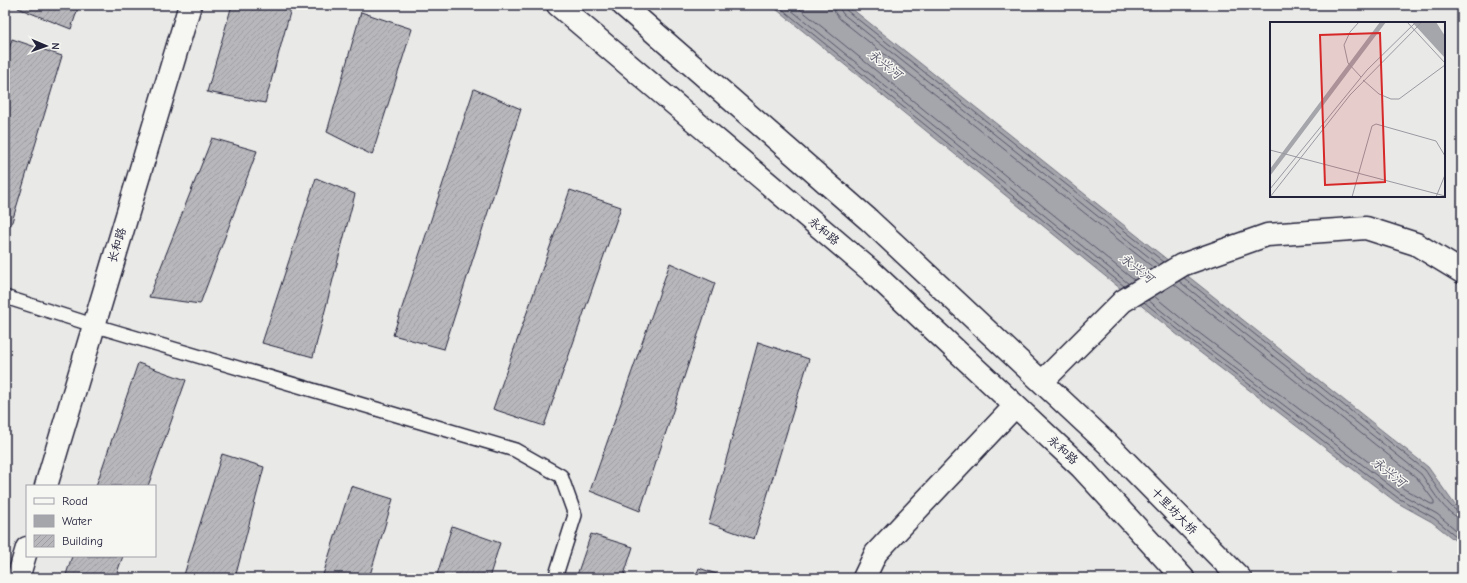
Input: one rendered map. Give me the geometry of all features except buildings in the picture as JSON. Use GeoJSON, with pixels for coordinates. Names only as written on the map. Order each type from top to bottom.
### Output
{"type":"FeatureCollection","features":[{"type":"Feature","properties":{"kind":"main road","name":"长和路"},"geometry":{"type":"LineString","coordinates":[[46,485],[190,5]]}},
{"type":"Feature","properties":{"kind":"main road","name":"永和路"},"geometry":{"type":"LineString","coordinates":[[558,5],[870,270],[1081,467],[1183,578]]}},
{"type":"Feature","properties":{"kind":"main road"},"geometry":{"type":"LineString","coordinates":[[623,5],[869,220],[1042,382],[1122,301],[1182,265],[1267,235],[1366,228],[1416,244],[1462,272]]}},
{"type":"Feature","properties":{"kind":"main road","name":"十里坊大桥"},"geometry":{"type":"LineString","coordinates":[[1042,382],[1108,444],[1240,578]]}},
{"type":"Feature","properties":{"kind":"main road"},"geometry":{"type":"LineString","coordinates":[[864,578],[876,552],[1015,406]]}},
{"type":"Feature","properties":{"kind":"main road"},"geometry":{"type":"LineString","coordinates":[[18,578],[26,551]]}},
{"type":"Feature","properties":{"kind":"lane"},"geometry":{"type":"LineString","coordinates":[[5,297],[93,325],[514,450],[561,476],[575,515],[555,578]]}},
{"type":"Feature","properties":{"kind":"water","name":"永兴河"},"geometry":{"type":"Polygon","coordinates":[[[771,5],[847,5],[1428,467],[1455,505],[1462,510],[1462,546],[1432,522],[1396,502],[1185,341],[771,5]]]}}]}
